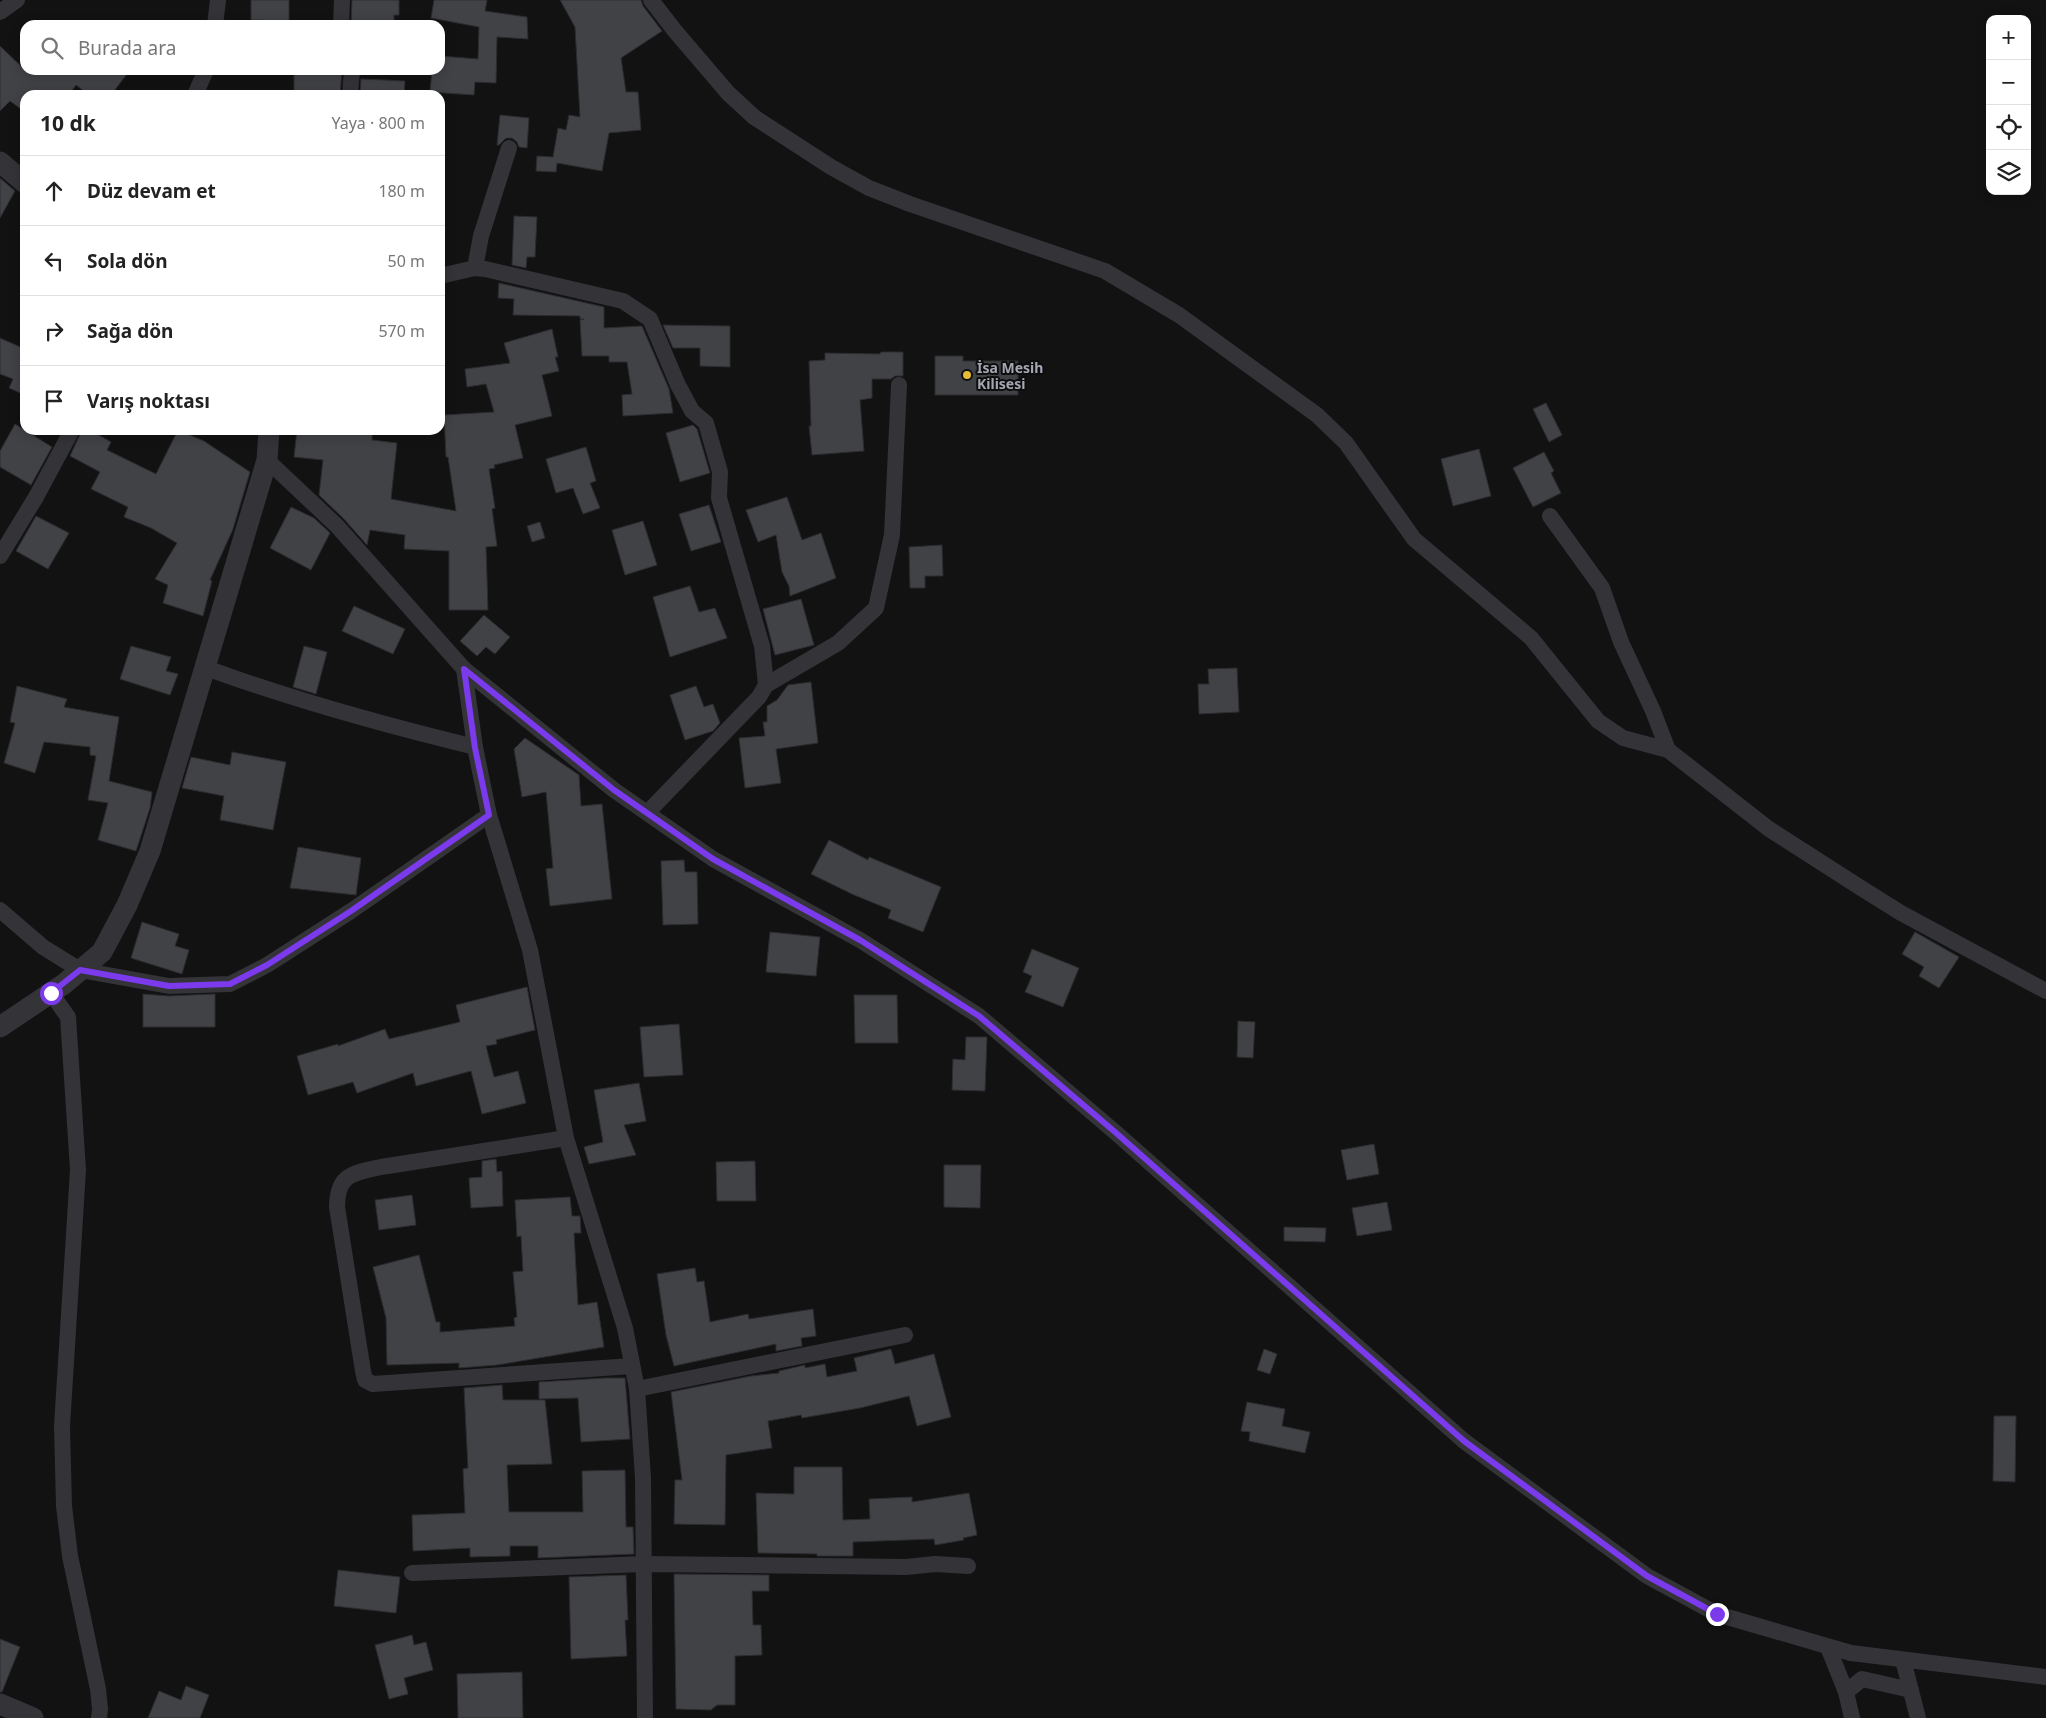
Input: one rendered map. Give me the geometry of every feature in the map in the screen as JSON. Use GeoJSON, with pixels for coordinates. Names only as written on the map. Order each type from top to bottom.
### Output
{"type":"FeatureCollection","features":[{"type":"Feature","properties":{"kind":"street"},"geometry":{"type":"LineString","coordinates":[[0,12],[17,0]]}},
{"type":"Feature","properties":{"kind":"street"},"geometry":{"type":"LineString","coordinates":[[216,20],[218,0]]}},
{"type":"Feature","properties":{"kind":"street"},"geometry":{"type":"LineString","coordinates":[[341,20],[342,0]]}},
{"type":"Feature","properties":{"kind":"street"},"geometry":{"type":"LineString","coordinates":[[651,0],[728,93],[748,111],[831,167],[869,188],[910,204],[1105,270],[1179,315],[1317,415],[1346,443],[1414,539],[1531,638],[1598,721],[1623,738],[1668,750],[1777,834],[1901,913],[2046,991]]}},
{"type":"Feature","properties":{"kind":"street"},"geometry":{"type":"LineString","coordinates":[[197,90],[204,75]]}},
{"type":"Feature","properties":{"kind":"street"},"geometry":{"type":"LineString","coordinates":[[350,90],[352,75]]}},
{"type":"Feature","properties":{"kind":"street"},"geometry":{"type":"LineString","coordinates":[[475,268],[482,236],[509,148]]}},
{"type":"Feature","properties":{"kind":"street"},"geometry":{"type":"LineString","coordinates":[[0,162],[20,179]]}},
{"type":"Feature","properties":{"kind":"street"},"geometry":{"type":"LineString","coordinates":[[445,275],[475,268],[623,301],[650,319],[687,402],[692,411],[706,423],[720,472],[719,498],[762,646],[766,686]]}},
{"type":"Feature","properties":{"kind":"street"},"geometry":{"type":"LineString","coordinates":[[648,812],[759,697],[766,686],[838,643],[876,608],[892,534],[899,385]]}},
{"type":"Feature","properties":{"kind":"street"},"geometry":{"type":"LineString","coordinates":[[0,556],[36,497],[69,435]]}},
{"type":"Feature","properties":{"kind":"street"},"geometry":{"type":"LineString","coordinates":[[0,1027],[65,982],[102,952],[127,904],[150,851],[206,668],[267,460],[268,435]]}},
{"type":"Feature","properties":{"kind":"street"},"geometry":{"type":"LineString","coordinates":[[267,460],[336,526],[464,669],[614,790],[713,859],[860,940],[979,1016],[1115,1132],[1464,1441],[1647,1576],[1717,1614],[1851,1653],[2046,1677]]}},
{"type":"Feature","properties":{"kind":"street"},"geometry":{"type":"LineString","coordinates":[[1550,516],[1602,588],[1622,642],[1668,750]]}},
{"type":"Feature","properties":{"kind":"street"},"geometry":{"type":"LineString","coordinates":[[206,668],[269,691],[475,748]]}},
{"type":"Feature","properties":{"kind":"street"},"geometry":{"type":"LineString","coordinates":[[464,669],[475,748],[489,815],[530,950],[566,1138],[625,1328],[637,1389],[643,1478],[645,1718]]}},
{"type":"Feature","properties":{"kind":"street"},"geometry":{"type":"LineString","coordinates":[[65,982],[169,986],[230,984],[267,965],[351,911],[489,815]]}},
{"type":"Feature","properties":{"kind":"street"},"geometry":{"type":"LineString","coordinates":[[0,910],[44,947],[65,982],[78,1170],[62,1426],[64,1506],[70,1556],[98,1689],[99,1718]]}},
{"type":"Feature","properties":{"kind":"street"},"geometry":{"type":"LineString","coordinates":[[566,1138],[352,1173],[340,1185],[336,1207],[365,1380],[372,1384],[632,1366]]}},
{"type":"Feature","properties":{"kind":"street"},"geometry":{"type":"LineString","coordinates":[[637,1389],[905,1335]]}},
{"type":"Feature","properties":{"kind":"street"},"geometry":{"type":"LineString","coordinates":[[412,1573],[644,1564],[906,1567],[935,1564],[968,1566]]}},
{"type":"Feature","properties":{"kind":"street"},"geometry":{"type":"LineString","coordinates":[[1828,1647],[1846,1692],[1852,1718]]}},
{"type":"Feature","properties":{"kind":"street"},"geometry":{"type":"LineString","coordinates":[[1903,1660],[1918,1718]]}},
{"type":"Feature","properties":{"kind":"street"},"geometry":{"type":"LineString","coordinates":[[1846,1692],[1862,1680],[1911,1690]]}},
{"type":"Feature","properties":{"kind":"street"},"geometry":{"type":"LineString","coordinates":[[0,1704],[32,1718]]}},
{"type":"Feature","properties":{"kind":"building"},"geometry":{"type":"Polygon","coordinates":[[[251,0],[289,0],[289,20],[251,20],[251,0]]]}},
{"type":"Feature","properties":{"kind":"building"},"geometry":{"type":"Polygon","coordinates":[[[352,0],[399,0],[399,15],[394,15],[394,20],[351,20],[352,0]]]}},
{"type":"Feature","properties":{"kind":"building"},"geometry":{"type":"Polygon","coordinates":[[[434,0],[487,0],[485,11],[527,17],[528,39],[497,37],[496,83],[475,82],[474,95],[445,93],[445,90],[430,90],[432,75],[445,75],[445,56],[478,59],[479,27],[431,18],[434,0]]]}},
{"type":"Feature","properties":{"kind":"building"},"geometry":{"type":"Polygon","coordinates":[[[560,0],[641,0],[643,6],[662,31],[621,58],[626,92],[638,92],[641,130],[609,133],[602,171],[557,163],[556,172],[536,171],[537,156],[553,157],[558,128],[566,130],[569,115],[580,117],[575,27],[560,0]]]}},
{"type":"Feature","properties":{"kind":"building"},"geometry":{"type":"Polygon","coordinates":[[[0,46],[20,65],[20,75],[126,75],[115,90],[82,90],[76,85],[72,90],[20,90],[20,108],[10,101],[0,111],[0,46]]]}},
{"type":"Feature","properties":{"kind":"building"},"geometry":{"type":"Polygon","coordinates":[[[294,75],[342,75],[340,90],[294,90],[294,75]]]}},
{"type":"Feature","properties":{"kind":"building"},"geometry":{"type":"Polygon","coordinates":[[[361,79],[405,81],[404,90],[360,90],[361,79]]]}},
{"type":"Feature","properties":{"kind":"building"},"geometry":{"type":"Polygon","coordinates":[[[500,115],[529,118],[527,148],[519,147],[512,138],[506,138],[497,145],[500,115]]]}},
{"type":"Feature","properties":{"kind":"building"},"geometry":{"type":"Polygon","coordinates":[[[0,178],[15,191],[0,218],[0,178]]]}},
{"type":"Feature","properties":{"kind":"building"},"geometry":{"type":"Polygon","coordinates":[[[514,216],[537,217],[535,257],[527,257],[526,268],[512,265],[514,216]]]}},
{"type":"Feature","properties":{"kind":"building"},"geometry":{"type":"Polygon","coordinates":[[[499,283],[604,307],[604,328],[642,326],[669,389],[673,413],[623,416],[622,395],[632,394],[627,362],[609,362],[609,356],[582,356],[580,320],[584,319],[580,319],[580,316],[513,315],[514,299],[498,298],[499,283]]]}},
{"type":"Feature","properties":{"kind":"building"},"geometry":{"type":"Polygon","coordinates":[[[663,325],[730,326],[730,367],[700,366],[700,348],[673,348],[663,325]]]}},
{"type":"Feature","properties":{"kind":"building"},"geometry":{"type":"Polygon","coordinates":[[[552,329],[558,357],[555,357],[559,371],[542,375],[552,416],[515,425],[523,458],[494,465],[495,468],[489,469],[495,508],[492,509],[497,546],[486,547],[488,610],[449,610],[449,551],[404,549],[405,535],[370,530],[367,545],[319,495],[323,460],[294,457],[296,435],[372,435],[372,440],[397,443],[391,499],[456,511],[448,457],[446,457],[445,415],[494,412],[486,384],[467,387],[465,369],[510,363],[504,343],[552,329]]]}},
{"type":"Feature","properties":{"kind":"building"},"geometry":{"type":"Polygon","coordinates":[[[0,338],[20,347],[20,393],[9,388],[13,379],[0,374],[0,338]]]}},
{"type":"Feature","properties":{"kind":"building"},"geometry":{"type":"Polygon","coordinates":[[[881,352],[903,352],[903,376],[895,376],[891,379],[872,379],[872,398],[860,400],[864,451],[812,455],[809,426],[811,426],[809,361],[825,360],[825,353],[880,354],[881,352]]]}},
{"type":"Feature","properties":{"kind":"building"},"geometry":{"type":"Polygon","coordinates":[[[935,356],[963,356],[963,361],[1018,361],[1018,395],[935,395],[935,356]]]}},
{"type":"Feature","properties":{"kind":"building"},"geometry":{"type":"Polygon","coordinates":[[[1546,403],[1562,435],[1549,442],[1533,409],[1546,403]]]}},
{"type":"Feature","properties":{"kind":"building"},"geometry":{"type":"Polygon","coordinates":[[[15,424],[20,427],[20,435],[33,435],[52,447],[31,485],[0,467],[0,451],[15,424]]]}},
{"type":"Feature","properties":{"kind":"building"},"geometry":{"type":"Polygon","coordinates":[[[693,425],[697,429],[710,473],[680,482],[666,433],[693,425]]]}},
{"type":"Feature","properties":{"kind":"building"},"geometry":{"type":"Polygon","coordinates":[[[80,435],[99,435],[111,442],[107,450],[156,474],[176,435],[190,435],[204,441],[250,472],[233,529],[210,580],[212,581],[203,616],[163,603],[168,585],[155,579],[177,543],[151,528],[124,517],[128,507],[91,489],[100,472],[70,456],[80,435]]]}},
{"type":"Feature","properties":{"kind":"building"},"geometry":{"type":"Polygon","coordinates":[[[586,447],[596,481],[590,483],[600,508],[583,514],[573,488],[556,493],[546,459],[586,447]]]}},
{"type":"Feature","properties":{"kind":"building"},"geometry":{"type":"Polygon","coordinates":[[[1479,449],[1491,496],[1453,506],[1441,459],[1479,449]]]}},
{"type":"Feature","properties":{"kind":"building"},"geometry":{"type":"Polygon","coordinates":[[[1544,452],[1554,471],[1551,473],[1561,493],[1533,507],[1513,468],[1544,452]]]}},
{"type":"Feature","properties":{"kind":"building"},"geometry":{"type":"Polygon","coordinates":[[[787,497],[802,540],[821,533],[836,578],[790,596],[789,586],[782,572],[776,535],[758,542],[746,510],[787,497]]]}},
{"type":"Feature","properties":{"kind":"building"},"geometry":{"type":"Polygon","coordinates":[[[709,505],[721,542],[691,551],[679,514],[709,505]]]}},
{"type":"Feature","properties":{"kind":"building"},"geometry":{"type":"Polygon","coordinates":[[[291,507],[314,518],[330,533],[311,570],[270,548],[291,507]]]}},
{"type":"Feature","properties":{"kind":"building"},"geometry":{"type":"Polygon","coordinates":[[[36,516],[69,533],[48,569],[16,551],[36,516]]]}},
{"type":"Feature","properties":{"kind":"building"},"geometry":{"type":"Polygon","coordinates":[[[643,521],[657,565],[625,575],[612,530],[643,521]]]}},
{"type":"Feature","properties":{"kind":"building"},"geometry":{"type":"Polygon","coordinates":[[[540,522],[545,538],[532,542],[527,526],[540,522]]]}},
{"type":"Feature","properties":{"kind":"building"},"geometry":{"type":"Polygon","coordinates":[[[942,545],[943,576],[925,576],[925,588],[910,588],[909,547],[942,545]]]}},
{"type":"Feature","properties":{"kind":"building"},"geometry":{"type":"Polygon","coordinates":[[[690,586],[699,612],[715,608],[727,638],[670,657],[653,597],[690,586]]]}},
{"type":"Feature","properties":{"kind":"building"},"geometry":{"type":"Polygon","coordinates":[[[801,599],[814,645],[775,655],[763,609],[801,599]]]}},
{"type":"Feature","properties":{"kind":"building"},"geometry":{"type":"Polygon","coordinates":[[[354,606],[405,629],[393,654],[342,631],[354,606]]]}},
{"type":"Feature","properties":{"kind":"building"},"geometry":{"type":"Polygon","coordinates":[[[484,615],[510,637],[495,654],[486,647],[477,656],[460,641],[484,615]]]}},
{"type":"Feature","properties":{"kind":"building"},"geometry":{"type":"Polygon","coordinates":[[[131,646],[171,657],[166,671],[178,674],[170,695],[120,679],[131,646]]]}},
{"type":"Feature","properties":{"kind":"building"},"geometry":{"type":"Polygon","coordinates":[[[304,646],[327,652],[316,694],[293,687],[304,646]]]}},
{"type":"Feature","properties":{"kind":"building"},"geometry":{"type":"Polygon","coordinates":[[[1237,668],[1239,712],[1199,714],[1198,684],[1209,684],[1208,669],[1237,668]]]}},
{"type":"Feature","properties":{"kind":"building"},"geometry":{"type":"Polygon","coordinates":[[[811,682],[818,743],[776,749],[781,783],[745,788],[739,738],[765,736],[763,722],[767,722],[767,706],[777,700],[788,685],[811,682]]]}},
{"type":"Feature","properties":{"kind":"building"},"geometry":{"type":"Polygon","coordinates":[[[17,686],[67,699],[64,707],[119,717],[109,781],[152,792],[150,808],[136,851],[98,840],[108,803],[88,800],[96,756],[90,755],[90,747],[44,742],[35,773],[4,763],[15,723],[10,722],[17,686]]]}},
{"type":"Feature","properties":{"kind":"building"},"geometry":{"type":"Polygon","coordinates":[[[696,686],[704,707],[713,704],[720,723],[713,731],[685,740],[670,695],[696,686]]]}},
{"type":"Feature","properties":{"kind":"building"},"geometry":{"type":"Polygon","coordinates":[[[525,738],[579,775],[581,806],[602,804],[612,899],[550,906],[546,869],[553,868],[546,792],[522,797],[514,749],[525,738]]]}},
{"type":"Feature","properties":{"kind":"building"},"geometry":{"type":"Polygon","coordinates":[[[232,752],[286,762],[273,830],[220,820],[224,796],[182,788],[191,757],[230,765],[232,752]]]}},
{"type":"Feature","properties":{"kind":"building"},"geometry":{"type":"Polygon","coordinates":[[[829,840],[868,860],[869,857],[941,887],[923,932],[888,918],[891,910],[854,895],[811,874],[829,840]]]}},
{"type":"Feature","properties":{"kind":"building"},"geometry":{"type":"Polygon","coordinates":[[[298,847],[361,858],[356,895],[290,888],[298,847]]]}},
{"type":"Feature","properties":{"kind":"building"},"geometry":{"type":"Polygon","coordinates":[[[684,860],[685,872],[697,872],[698,924],[663,925],[661,861],[684,860]]]}},
{"type":"Feature","properties":{"kind":"building"},"geometry":{"type":"Polygon","coordinates":[[[142,922],[179,934],[175,946],[189,950],[182,974],[131,958],[142,922]]]}},
{"type":"Feature","properties":{"kind":"building"},"geometry":{"type":"Polygon","coordinates":[[[770,932],[820,937],[816,976],[766,972],[770,932]]]}},
{"type":"Feature","properties":{"kind":"building"},"geometry":{"type":"Polygon","coordinates":[[[1915,932],[1959,957],[1939,988],[1919,976],[1924,967],[1902,954],[1915,932]]]}},
{"type":"Feature","properties":{"kind":"building"},"geometry":{"type":"Polygon","coordinates":[[[1032,949],[1079,968],[1063,1007],[1025,992],[1032,976],[1023,972],[1032,949]]]}},
{"type":"Feature","properties":{"kind":"building"},"geometry":{"type":"Polygon","coordinates":[[[527,987],[535,1030],[496,1040],[497,1044],[486,1046],[494,1077],[518,1071],[526,1103],[482,1114],[471,1071],[416,1086],[413,1073],[357,1093],[353,1082],[308,1095],[297,1056],[338,1044],[338,1046],[385,1029],[389,1039],[460,1022],[456,1005],[527,987]]]}},
{"type":"Feature","properties":{"kind":"building"},"geometry":{"type":"Polygon","coordinates":[[[143,994],[169,996],[215,994],[215,1027],[143,1027],[143,994]]]}},
{"type":"Feature","properties":{"kind":"building"},"geometry":{"type":"Polygon","coordinates":[[[854,995],[897,995],[898,1043],[855,1043],[854,995]]]}},
{"type":"Feature","properties":{"kind":"building"},"geometry":{"type":"Polygon","coordinates":[[[1238,1021],[1255,1022],[1253,1058],[1237,1057],[1238,1021]]]}},
{"type":"Feature","properties":{"kind":"building"},"geometry":{"type":"Polygon","coordinates":[[[679,1024],[683,1075],[644,1077],[640,1027],[679,1024]]]}},
{"type":"Feature","properties":{"kind":"building"},"geometry":{"type":"Polygon","coordinates":[[[966,1037],[987,1037],[985,1091],[952,1090],[953,1059],[965,1060],[966,1037]]]}},
{"type":"Feature","properties":{"kind":"building"},"geometry":{"type":"Polygon","coordinates":[[[639,1083],[646,1121],[624,1125],[636,1155],[589,1164],[584,1147],[603,1142],[594,1090],[639,1083]]]}},
{"type":"Feature","properties":{"kind":"building"},"geometry":{"type":"Polygon","coordinates":[[[1374,1144],[1379,1174],[1347,1180],[1341,1150],[1374,1144]]]}},
{"type":"Feature","properties":{"kind":"building"},"geometry":{"type":"Polygon","coordinates":[[[496,1159],[497,1172],[502,1171],[503,1206],[471,1208],[469,1178],[482,1177],[482,1161],[496,1159]]]}},
{"type":"Feature","properties":{"kind":"building"},"geometry":{"type":"Polygon","coordinates":[[[755,1161],[756,1201],[717,1201],[716,1162],[755,1161]]]}},
{"type":"Feature","properties":{"kind":"building"},"geometry":{"type":"Polygon","coordinates":[[[944,1165],[981,1165],[980,1208],[944,1207],[944,1165]]]}},
{"type":"Feature","properties":{"kind":"building"},"geometry":{"type":"Polygon","coordinates":[[[412,1195],[416,1225],[379,1230],[375,1200],[412,1195]]]}},
{"type":"Feature","properties":{"kind":"building"},"geometry":{"type":"Polygon","coordinates":[[[570,1197],[572,1216],[580,1216],[581,1233],[574,1233],[578,1305],[597,1302],[604,1347],[497,1365],[459,1368],[459,1363],[387,1365],[386,1318],[373,1267],[419,1255],[436,1322],[440,1322],[440,1332],[515,1326],[514,1318],[517,1317],[513,1272],[523,1271],[521,1236],[517,1237],[515,1200],[570,1197]]]}},
{"type":"Feature","properties":{"kind":"building"},"geometry":{"type":"Polygon","coordinates":[[[1387,1202],[1392,1230],[1357,1236],[1352,1208],[1387,1202]]]}},
{"type":"Feature","properties":{"kind":"building"},"geometry":{"type":"Polygon","coordinates":[[[1284,1227],[1326,1228],[1325,1242],[1284,1241],[1284,1227]]]}},
{"type":"Feature","properties":{"kind":"building"},"geometry":{"type":"Polygon","coordinates":[[[695,1268],[697,1282],[704,1281],[710,1322],[748,1314],[749,1319],[813,1309],[816,1336],[801,1338],[802,1346],[776,1351],[776,1344],[674,1366],[666,1335],[657,1274],[695,1268]]]}},
{"type":"Feature","properties":{"kind":"building"},"geometry":{"type":"Polygon","coordinates":[[[891,1349],[895,1364],[934,1354],[951,1417],[917,1426],[909,1396],[860,1408],[802,1418],[801,1415],[768,1421],[772,1448],[726,1455],[725,1525],[674,1524],[675,1480],[682,1480],[671,1392],[751,1376],[779,1373],[779,1371],[805,1365],[805,1368],[825,1364],[827,1377],[857,1371],[854,1358],[891,1349]]]}},
{"type":"Feature","properties":{"kind":"building"},"geometry":{"type":"Polygon","coordinates":[[[1264,1349],[1277,1354],[1270,1374],[1257,1370],[1264,1349]]]}},
{"type":"Feature","properties":{"kind":"building"},"geometry":{"type":"Polygon","coordinates":[[[625,1378],[630,1439],[581,1442],[578,1398],[539,1399],[539,1382],[625,1378]]]}},
{"type":"Feature","properties":{"kind":"building"},"geometry":{"type":"Polygon","coordinates":[[[502,1385],[503,1400],[545,1400],[552,1464],[507,1465],[509,1512],[583,1512],[582,1471],[625,1470],[626,1527],[633,1527],[634,1554],[538,1558],[538,1546],[510,1546],[510,1556],[470,1557],[470,1548],[413,1551],[412,1515],[465,1513],[463,1469],[468,1468],[464,1388],[502,1385]]]}},
{"type":"Feature","properties":{"kind":"building"},"geometry":{"type":"Polygon","coordinates":[[[1247,1402],[1285,1409],[1282,1426],[1310,1432],[1305,1453],[1249,1441],[1250,1432],[1241,1431],[1247,1402]]]}},
{"type":"Feature","properties":{"kind":"building"},"geometry":{"type":"Polygon","coordinates":[[[1994,1416],[2016,1416],[2015,1482],[1993,1481],[1994,1416]]]}},
{"type":"Feature","properties":{"kind":"building"},"geometry":{"type":"Polygon","coordinates":[[[794,1467],[842,1467],[843,1520],[870,1519],[869,1499],[912,1497],[912,1502],[969,1493],[977,1535],[963,1538],[964,1540],[935,1545],[934,1539],[853,1542],[853,1556],[758,1553],[756,1493],[794,1494],[794,1467]]]}},
{"type":"Feature","properties":{"kind":"building"},"geometry":{"type":"Polygon","coordinates":[[[338,1570],[400,1577],[396,1613],[334,1606],[338,1570]]]}},
{"type":"Feature","properties":{"kind":"building"},"geometry":{"type":"Polygon","coordinates":[[[674,1574],[769,1575],[769,1591],[752,1591],[753,1625],[761,1625],[762,1655],[735,1656],[735,1705],[717,1705],[711,1710],[676,1709],[674,1574]]]}},
{"type":"Feature","properties":{"kind":"building"},"geometry":{"type":"Polygon","coordinates":[[[626,1575],[628,1620],[625,1620],[627,1656],[571,1659],[569,1577],[626,1575]]]}},
{"type":"Feature","properties":{"kind":"building"},"geometry":{"type":"Polygon","coordinates":[[[412,1635],[414,1645],[426,1642],[433,1670],[404,1678],[408,1694],[389,1699],[375,1645],[412,1635]]]}},
{"type":"Feature","properties":{"kind":"building"},"geometry":{"type":"Polygon","coordinates":[[[0,1639],[20,1647],[2,1692],[0,1692],[0,1639]]]}},
{"type":"Feature","properties":{"kind":"building"},"geometry":{"type":"Polygon","coordinates":[[[522,1672],[523,1718],[458,1718],[457,1674],[522,1672]]]}},
{"type":"Feature","properties":{"kind":"building"},"geometry":{"type":"Polygon","coordinates":[[[186,1686],[209,1695],[200,1718],[148,1718],[159,1691],[181,1700],[186,1686]]]}},
{"type":"Feature","properties":{"kind":"place","name":"İsa Mesih Kilisesi"},"geometry":{"type":"Point","coordinates":[967,375]}},
{"type":"Feature","properties":{"kind":"route"},"geometry":{"type":"LineString","coordinates":[[51,993],[80,970],[169,986],[230,984],[267,965],[351,911],[489,815],[475,748],[464,669],[614,790],[713,859],[860,940],[979,1016],[1115,1132],[1464,1441],[1647,1576],[1717,1614]]}}]}
